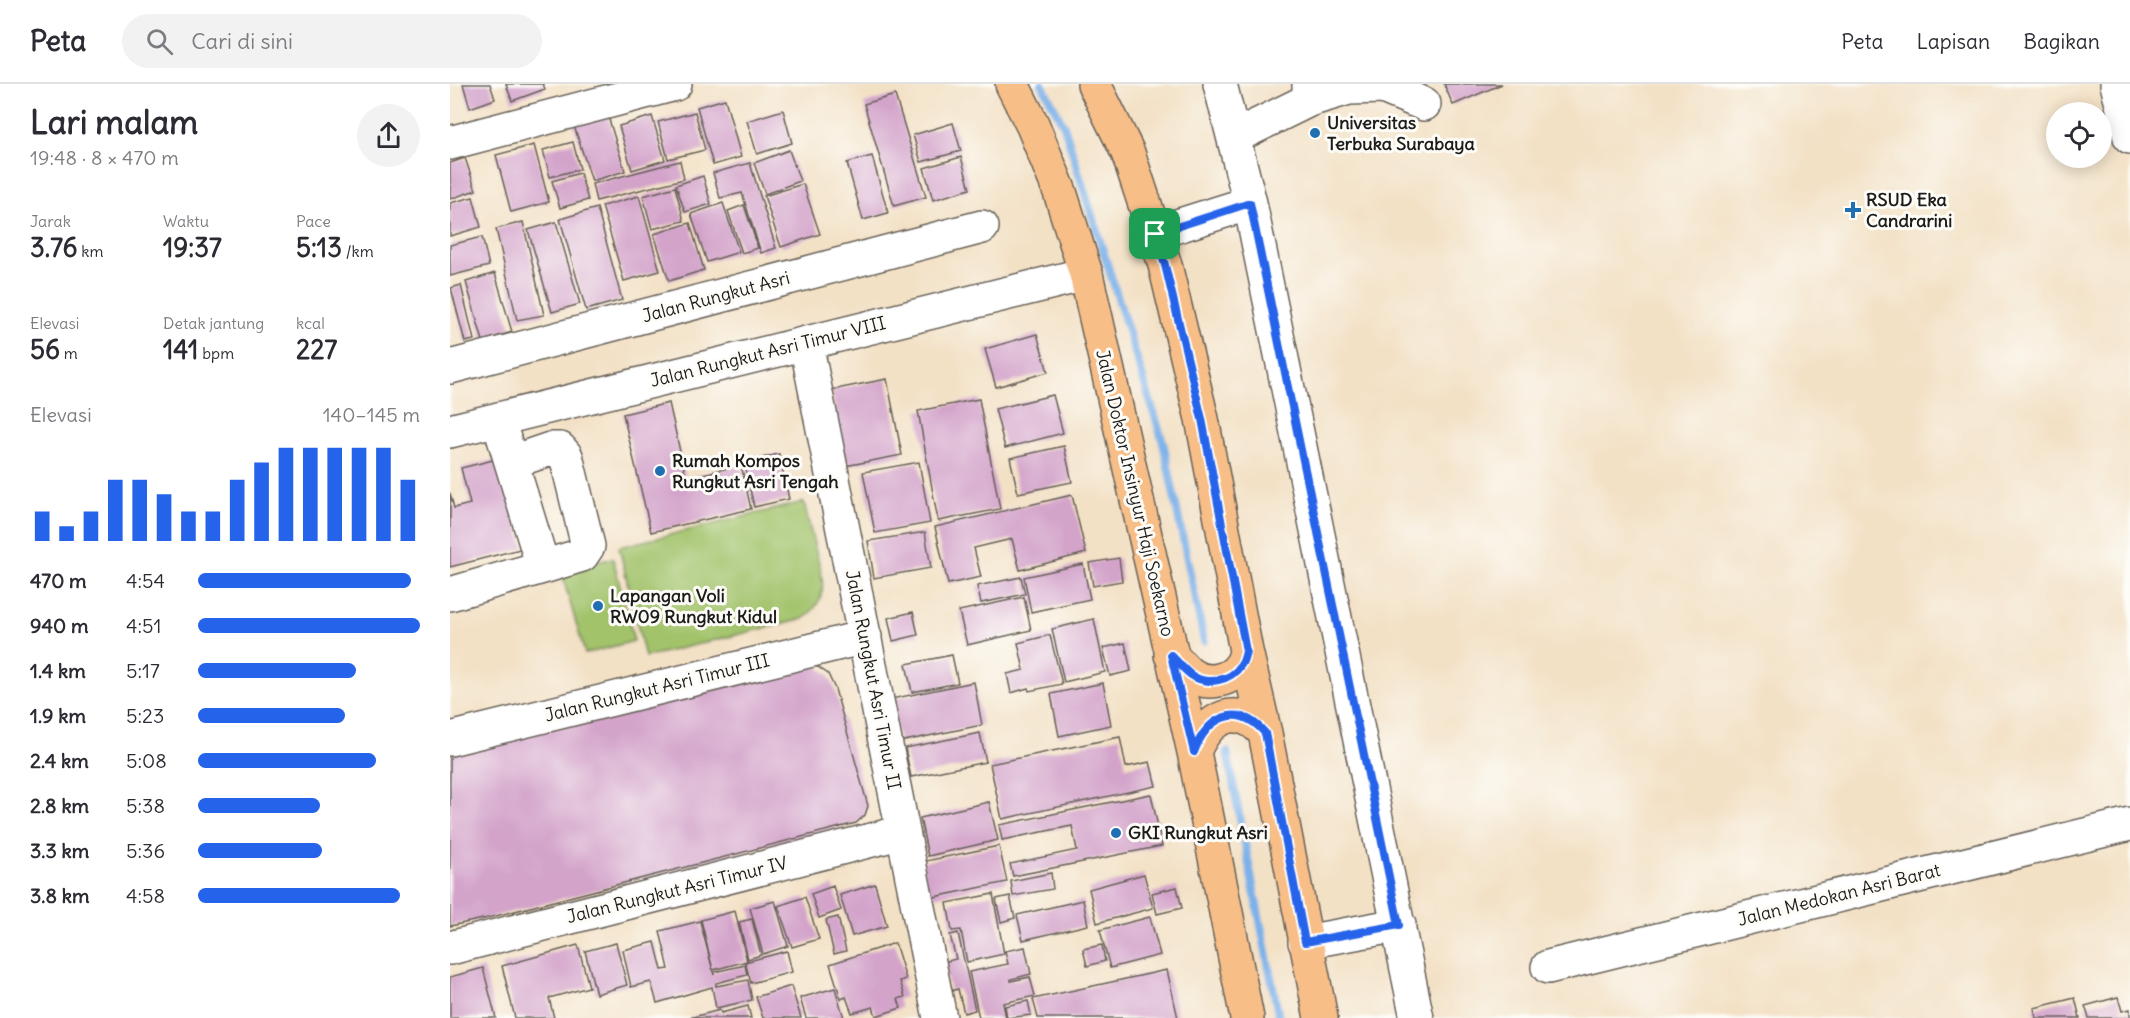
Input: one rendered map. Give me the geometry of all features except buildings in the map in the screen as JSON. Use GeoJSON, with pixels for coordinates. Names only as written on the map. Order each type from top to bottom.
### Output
{"type":"FeatureCollection","features":[{"type":"Feature","properties":{"kind":"main road","name":"Jalan Doktor Insinyur Haji Soekarno"},"geometry":{"type":"LineString","coordinates":[[1012,84],[1034,126],[1060,192],[1086,274],[1194,752],[1247,1018]]}},
{"type":"Feature","properties":{"kind":"main road"},"geometry":{"type":"LineString","coordinates":[[1095,84],[1128,153],[1165,265],[1202,419],[1246,651],[1265,733],[1321,1018]]}},
{"type":"Feature","properties":{"kind":"main road"},"geometry":{"type":"LineString","coordinates":[[1171,655],[1193,676],[1206,681],[1220,680],[1232,674],[1241,664],[1246,651]]}},
{"type":"Feature","properties":{"kind":"main road"},"geometry":{"type":"LineString","coordinates":[[1194,752],[1206,729],[1217,720],[1230,716],[1244,717],[1256,723],[1265,733]]}},
{"type":"Feature","properties":{"kind":"street"},"geometry":{"type":"LineString","coordinates":[[450,143],[675,84]]}},
{"type":"Feature","properties":{"kind":"street"},"geometry":{"type":"LineString","coordinates":[[1220,84],[1250,203],[1417,1018]]}},
{"type":"Feature","properties":{"kind":"street"},"geometry":{"type":"LineString","coordinates":[[2117,84],[2130,137]]}},
{"type":"Feature","properties":{"kind":"street"},"geometry":{"type":"LineString","coordinates":[[1234,137],[1309,92],[1383,87],[1424,104]]}},
{"type":"Feature","properties":{"kind":"street"},"geometry":{"type":"LineString","coordinates":[[1155,234],[1250,203]]}},
{"type":"Feature","properties":{"kind":"street","name":"Jalan Rungkut Asri"},"geometry":{"type":"LineString","coordinates":[[450,367],[982,227]]}},
{"type":"Feature","properties":{"kind":"street","name":"Jalan Rungkut Asri Timur VIII"},"geometry":{"type":"LineString","coordinates":[[450,430],[1086,274]]}},
{"type":"Feature","properties":{"kind":"street","name":"Jalan Rungkut Asri Timur II"},"geometry":{"type":"LineString","coordinates":[[806,343],[940,1018]]}},
{"type":"Feature","properties":{"kind":"street"},"geometry":{"type":"LineString","coordinates":[[498,419],[543,567]]}},
{"type":"Feature","properties":{"kind":"street"},"geometry":{"type":"LineString","coordinates":[[450,594],[582,555],[588,546],[566,456],[560,449],[550,448],[512,462]]}},
{"type":"Feature","properties":{"kind":"street","name":"Jalan Rungkut Asri Timur III"},"geometry":{"type":"LineString","coordinates":[[450,739],[865,637]]}},
{"type":"Feature","properties":{"kind":"street","name":"Jalan Medokan Asri Barat"},"geometry":{"type":"LineString","coordinates":[[1548,966],[2130,824]]}},
{"type":"Feature","properties":{"kind":"street","name":"Jalan Rungkut Asri Timur IV"},"geometry":{"type":"LineString","coordinates":[[450,948],[903,832]]}},
{"type":"Feature","properties":{"kind":"street"},"geometry":{"type":"LineString","coordinates":[[1305,942],[1399,925]]}},
{"type":"Feature","properties":{"kind":"green space"},"geometry":{"type":"Polygon","coordinates":[[[804,502],[822,578],[821,595],[812,611],[803,619],[645,657],[619,547],[804,502]]]}},
{"type":"Feature","properties":{"kind":"green space","name":"Lapangan Voli RW09 Rungkut Kidul"},"geometry":{"type":"Polygon","coordinates":[[[613,558],[634,641],[585,654],[561,571],[613,558]]]}},
{"type":"Feature","properties":{"kind":"waterway"},"geometry":{"type":"LineString","coordinates":[[1042,84],[1064,126],[1163,442],[1204,641]]}},
{"type":"Feature","properties":{"kind":"waterway"},"geometry":{"type":"LineString","coordinates":[[1227,752],[1279,1018]]}},
{"type":"Feature","properties":{"kind":"place","name":"Universitas Terbuka Surabaya"},"geometry":{"type":"Point","coordinates":[1315,133]}},
{"type":"Feature","properties":{"kind":"place","name":"RSUD Eka Candrarini"},"geometry":{"type":"Point","coordinates":[1853,210]}},
{"type":"Feature","properties":{"kind":"place","name":"Rumah Kompos Rungkut Asri Tengah"},"geometry":{"type":"Point","coordinates":[660,471]}},
{"type":"Feature","properties":{"kind":"place","name":"Lapangan Voli RW09 Rungkut Kidul"},"geometry":{"type":"Point","coordinates":[598,606]}},
{"type":"Feature","properties":{"kind":"place","name":"GKI Rungkut Asri"},"geometry":{"type":"Point","coordinates":[1116,833]}},
{"type":"Feature","properties":{"kind":"route"},"geometry":{"type":"LineString","coordinates":[[1250,203],[1399,925],[1305,942],[1265,733],[1256,723],[1244,717],[1230,716],[1217,720],[1206,729],[1194,752],[1171,655],[1193,676],[1206,681],[1220,680],[1232,674],[1241,664],[1246,651],[1202,419],[1165,265],[1155,234],[1250,203]]}}]}
